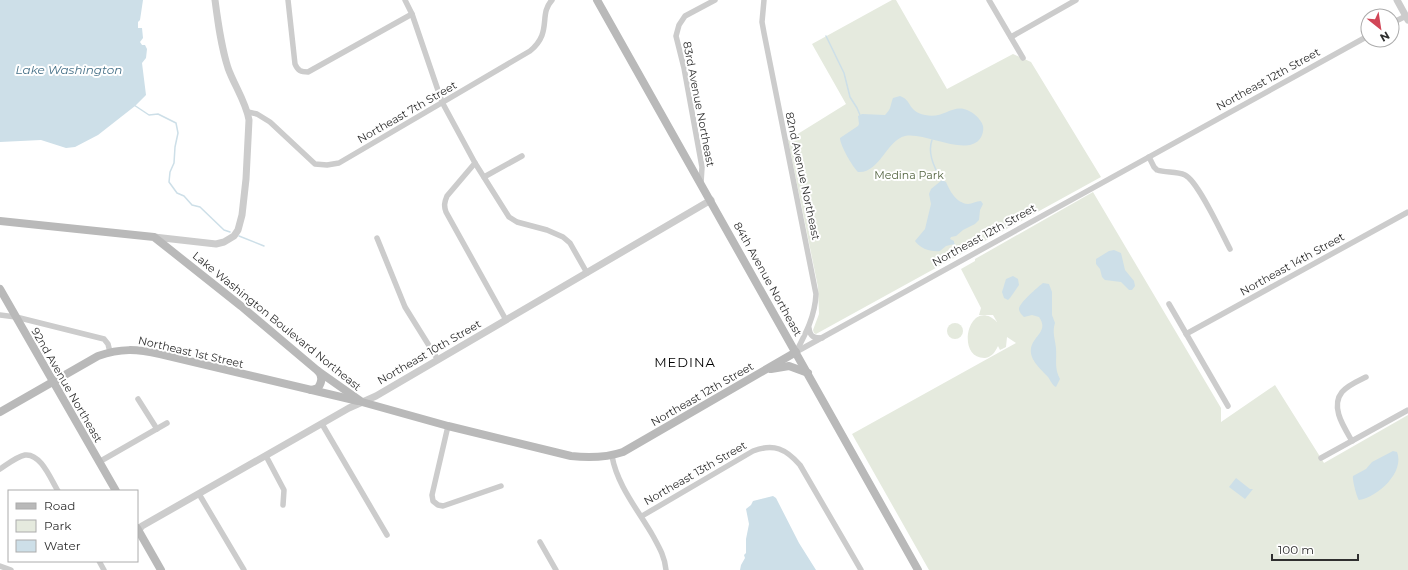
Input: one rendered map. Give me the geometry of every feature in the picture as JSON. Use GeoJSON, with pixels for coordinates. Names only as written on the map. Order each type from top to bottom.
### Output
{"type":"FeatureCollection","features":[{"type":"Feature","properties":{"kind":"main road","name":"84th Avenue Northeast"},"geometry":{"type":"LineString","coordinates":[[598,0],[918,570]]}},
{"type":"Feature","properties":{"kind":"main road"},"geometry":{"type":"LineString","coordinates":[[0,221],[154,237]]}},
{"type":"Feature","properties":{"kind":"main road","name":"Lake Washington Boulevard Northeast"},"geometry":{"type":"LineString","coordinates":[[154,237],[318,370],[362,402],[448,426],[571,456],[587,458],[612,456]]}},
{"type":"Feature","properties":{"kind":"main road","name":"92nd Avenue Northeast"},"geometry":{"type":"LineString","coordinates":[[0,290],[115,490]]}},
{"type":"Feature","properties":{"kind":"main road","name":"Northeast 1st Street"},"geometry":{"type":"LineString","coordinates":[[0,412],[86,362],[110,352],[134,349],[362,402]]}},
{"type":"Feature","properties":{"kind":"main road","name":"Northeast 12th Street"},"geometry":{"type":"LineString","coordinates":[[612,456],[635,446],[796,352]]}},
{"type":"Feature","properties":{"kind":"main road"},"geometry":{"type":"LineString","coordinates":[[764,370],[789,366],[808,373]]}},
{"type":"Feature","properties":{"kind":"main road"},"geometry":{"type":"LineString","coordinates":[[311,390],[318,388],[322,381],[321,374],[318,370]]}},
{"type":"Feature","properties":{"kind":"main road"},"geometry":{"type":"LineString","coordinates":[[138,532],[161,570]]}},
{"type":"Feature","properties":{"kind":"street"},"geometry":{"type":"LineString","coordinates":[[154,237],[220,243],[229,239],[238,230],[242,215],[246,179],[249,120],[248,112],[229,69],[224,52],[215,0]]}},
{"type":"Feature","properties":{"kind":"street"},"geometry":{"type":"LineString","coordinates":[[288,0],[295,64],[297,69],[300,71],[308,72],[412,14]]}},
{"type":"Feature","properties":{"kind":"street"},"geometry":{"type":"LineString","coordinates":[[405,0],[412,14],[442,102],[475,163],[509,217],[517,222],[547,230],[563,237],[570,243],[587,273]]}},
{"type":"Feature","properties":{"kind":"street","name":"Northeast 7th Street"},"geometry":{"type":"LineString","coordinates":[[248,112],[257,114],[270,122],[315,164],[326,166],[339,163],[534,48],[542,38],[548,5],[552,0]]}},
{"type":"Feature","properties":{"kind":"street","name":"83rd Avenue Northeast"},"geometry":{"type":"LineString","coordinates":[[701,183],[702,167],[684,68],[676,36],[677,28],[685,16],[715,0]]}},
{"type":"Feature","properties":{"kind":"street","name":"82nd Avenue Northeast"},"geometry":{"type":"LineString","coordinates":[[764,0],[762,22],[814,281],[816,306],[809,328],[796,352]]}},
{"type":"Feature","properties":{"kind":"street"},"geometry":{"type":"LineString","coordinates":[[989,0],[1023,58]]}},
{"type":"Feature","properties":{"kind":"street"},"geometry":{"type":"LineString","coordinates":[[1011,38],[1076,0]]}},
{"type":"Feature","properties":{"kind":"street"},"geometry":{"type":"LineString","coordinates":[[1397,0],[1407,18]]}},
{"type":"Feature","properties":{"kind":"street","name":"Northeast 12th Street"},"geometry":{"type":"LineString","coordinates":[[796,352],[1360,40]]}},
{"type":"Feature","properties":{"kind":"street"},"geometry":{"type":"LineString","coordinates":[[484,177],[522,156]]}},
{"type":"Feature","properties":{"kind":"street"},"geometry":{"type":"LineString","coordinates":[[1149,157],[1154,168],[1157,170],[1185,175],[1189,178],[1206,203],[1230,249]]}},
{"type":"Feature","properties":{"kind":"street"},"geometry":{"type":"LineString","coordinates":[[475,163],[447,196],[444,206],[506,320]]}},
{"type":"Feature","properties":{"kind":"street","name":"Northeast 10th Street"},"geometry":{"type":"LineString","coordinates":[[138,529],[322,424],[376,396],[711,200]]}},
{"type":"Feature","properties":{"kind":"street","name":"Northeast 14th Street"},"geometry":{"type":"LineString","coordinates":[[1186,334],[1408,212]]}},
{"type":"Feature","properties":{"kind":"street"},"geometry":{"type":"LineString","coordinates":[[377,238],[405,307],[438,360]]}},
{"type":"Feature","properties":{"kind":"street"},"geometry":{"type":"LineString","coordinates":[[171,250],[175,239]]}},
{"type":"Feature","properties":{"kind":"street"},"geometry":{"type":"LineString","coordinates":[[1169,304],[1228,406]]}},
{"type":"Feature","properties":{"kind":"street"},"geometry":{"type":"LineString","coordinates":[[0,315],[16,317],[104,339],[108,344],[110,352]]}},
{"type":"Feature","properties":{"kind":"street"},"geometry":{"type":"LineString","coordinates":[[809,328],[809,333],[812,336],[816,338],[823,338]]}},
{"type":"Feature","properties":{"kind":"street"},"geometry":{"type":"LineString","coordinates":[[1352,441],[1338,415],[1338,400],[1342,392],[1366,377]]}},
{"type":"Feature","properties":{"kind":"street"},"geometry":{"type":"LineString","coordinates":[[138,399],[156,429]]}},
{"type":"Feature","properties":{"kind":"street"},"geometry":{"type":"LineString","coordinates":[[1321,458],[1408,410]]}},
{"type":"Feature","properties":{"kind":"street"},"geometry":{"type":"LineString","coordinates":[[99,462],[167,423]]}},
{"type":"Feature","properties":{"kind":"street"},"geometry":{"type":"LineString","coordinates":[[322,424],[387,535]]}},
{"type":"Feature","properties":{"kind":"street"},"geometry":{"type":"LineString","coordinates":[[448,426],[432,495],[433,501],[438,505],[443,506],[501,486]]}},
{"type":"Feature","properties":{"kind":"street","name":"Northeast 13th Street"},"geometry":{"type":"LineString","coordinates":[[642,516],[753,451],[763,447],[783,450],[800,465],[860,570]]}},
{"type":"Feature","properties":{"kind":"street"},"geometry":{"type":"LineString","coordinates":[[0,469],[20,457],[32,455],[42,463],[57,490]]}},
{"type":"Feature","properties":{"kind":"street"},"geometry":{"type":"LineString","coordinates":[[266,456],[284,490],[283,505]]}},
{"type":"Feature","properties":{"kind":"street"},"geometry":{"type":"LineString","coordinates":[[612,456],[614,465],[623,486],[663,554],[666,570]]}},
{"type":"Feature","properties":{"kind":"street"},"geometry":{"type":"LineString","coordinates":[[199,494],[244,570]]}},
{"type":"Feature","properties":{"kind":"street"},"geometry":{"type":"LineString","coordinates":[[540,542],[556,570]]}},
{"type":"Feature","properties":{"kind":"green space","name":"Medina Park"},"geometry":{"type":"Polygon","coordinates":[[[892,0],[896,0],[947,89],[1013,54],[1031,62],[1101,177],[816,334],[813,330],[819,314],[818,287],[788,140],[846,104],[812,44],[892,0]]]}},
{"type":"Feature","properties":{"kind":"green space"},"geometry":{"type":"Polygon","coordinates":[[[1093,192],[1221,408],[1221,422],[1275,385],[1324,463],[1408,415],[1408,570],[929,570],[852,434],[1016,343],[1007,337],[1006,347],[1000,350],[998,346],[990,357],[985,358],[975,356],[970,349],[968,340],[969,330],[973,322],[979,316],[987,316],[997,322],[993,315],[979,315],[981,308],[961,269],[975,261],[975,259],[1093,192]]]}},
{"type":"Feature","properties":{"kind":"green space"},"geometry":{"type":"Polygon","coordinates":[[[955,323],[961,325],[963,331],[961,337],[955,339],[949,337],[947,331],[949,325],[955,323]]]}},
{"type":"Feature","properties":{"kind":"water","name":"Lake Washington"},"geometry":{"type":"Polygon","coordinates":[[[0,0],[143,0],[138,28],[142,28],[143,38],[140,42],[142,45],[145,45],[147,49],[146,58],[142,63],[146,95],[135,106],[98,135],[75,147],[66,148],[41,140],[0,142],[0,0]]]}},
{"type":"Feature","properties":{"kind":"water"},"geometry":{"type":"Polygon","coordinates":[[[900,96],[907,101],[915,111],[925,115],[939,115],[955,109],[967,110],[975,115],[982,123],[983,130],[981,137],[972,144],[964,146],[923,137],[905,136],[893,144],[872,168],[858,172],[847,155],[840,138],[858,126],[858,116],[862,114],[885,115],[890,108],[893,98],[900,96]]]}},
{"type":"Feature","properties":{"kind":"water"},"geometry":{"type":"Polygon","coordinates":[[[942,180],[946,182],[952,193],[960,201],[971,204],[981,201],[983,204],[980,210],[979,220],[956,236],[951,237],[950,239],[954,241],[954,244],[946,246],[940,251],[933,251],[923,248],[915,241],[925,229],[931,204],[929,194],[931,189],[942,180]]]}},
{"type":"Feature","properties":{"kind":"water"},"geometry":{"type":"Polygon","coordinates":[[[1114,250],[1121,253],[1125,270],[1134,281],[1135,286],[1132,290],[1129,290],[1121,282],[1105,280],[1096,264],[1096,259],[1109,251],[1114,250]]]}},
{"type":"Feature","properties":{"kind":"water"},"geometry":{"type":"Polygon","coordinates":[[[1013,276],[1018,279],[1019,285],[1008,300],[1004,298],[1002,292],[1006,279],[1013,276]]]}},
{"type":"Feature","properties":{"kind":"water"},"geometry":{"type":"Polygon","coordinates":[[[1043,283],[1049,284],[1052,292],[1052,315],[1055,323],[1056,368],[1060,379],[1056,387],[1036,364],[1031,352],[1033,344],[1042,330],[1042,322],[1039,317],[1032,315],[1024,317],[1019,310],[1025,299],[1043,283]]]}},
{"type":"Feature","properties":{"kind":"water"},"geometry":{"type":"Polygon","coordinates":[[[1393,451],[1397,452],[1398,460],[1394,475],[1374,494],[1359,500],[1353,481],[1353,476],[1366,469],[1372,462],[1393,451]]]}},
{"type":"Feature","properties":{"kind":"water"},"geometry":{"type":"Polygon","coordinates":[[[1236,478],[1250,489],[1253,489],[1245,499],[1229,487],[1236,478]]]}},
{"type":"Feature","properties":{"kind":"water"},"geometry":{"type":"Polygon","coordinates":[[[773,496],[776,498],[799,543],[816,570],[740,570],[745,558],[744,555],[746,553],[746,539],[749,524],[746,509],[753,501],[773,496]]]}},
{"type":"Feature","properties":{"kind":"waterway"},"geometry":{"type":"LineString","coordinates":[[826,36],[844,73],[850,97],[860,115]]}},
{"type":"Feature","properties":{"kind":"waterway"},"geometry":{"type":"LineString","coordinates":[[134,105],[149,115],[158,114],[176,123],[178,133],[174,163],[170,172],[169,182],[177,193],[184,196],[192,205],[200,207],[224,230],[230,232]]}},
{"type":"Feature","properties":{"kind":"waterway"},"geometry":{"type":"LineString","coordinates":[[932,140],[930,150],[932,161],[942,180]]}},
{"type":"Feature","properties":{"kind":"waterway"},"geometry":{"type":"LineString","coordinates":[[239,236],[264,246]]}},
{"type":"Feature","properties":{"kind":"waterway"},"geometry":{"type":"LineString","coordinates":[[954,244],[957,249]]}},
{"type":"Feature","properties":{"kind":"district","name":"MEDINA"},"geometry":{"type":"Point","coordinates":[685,362]}}]}
